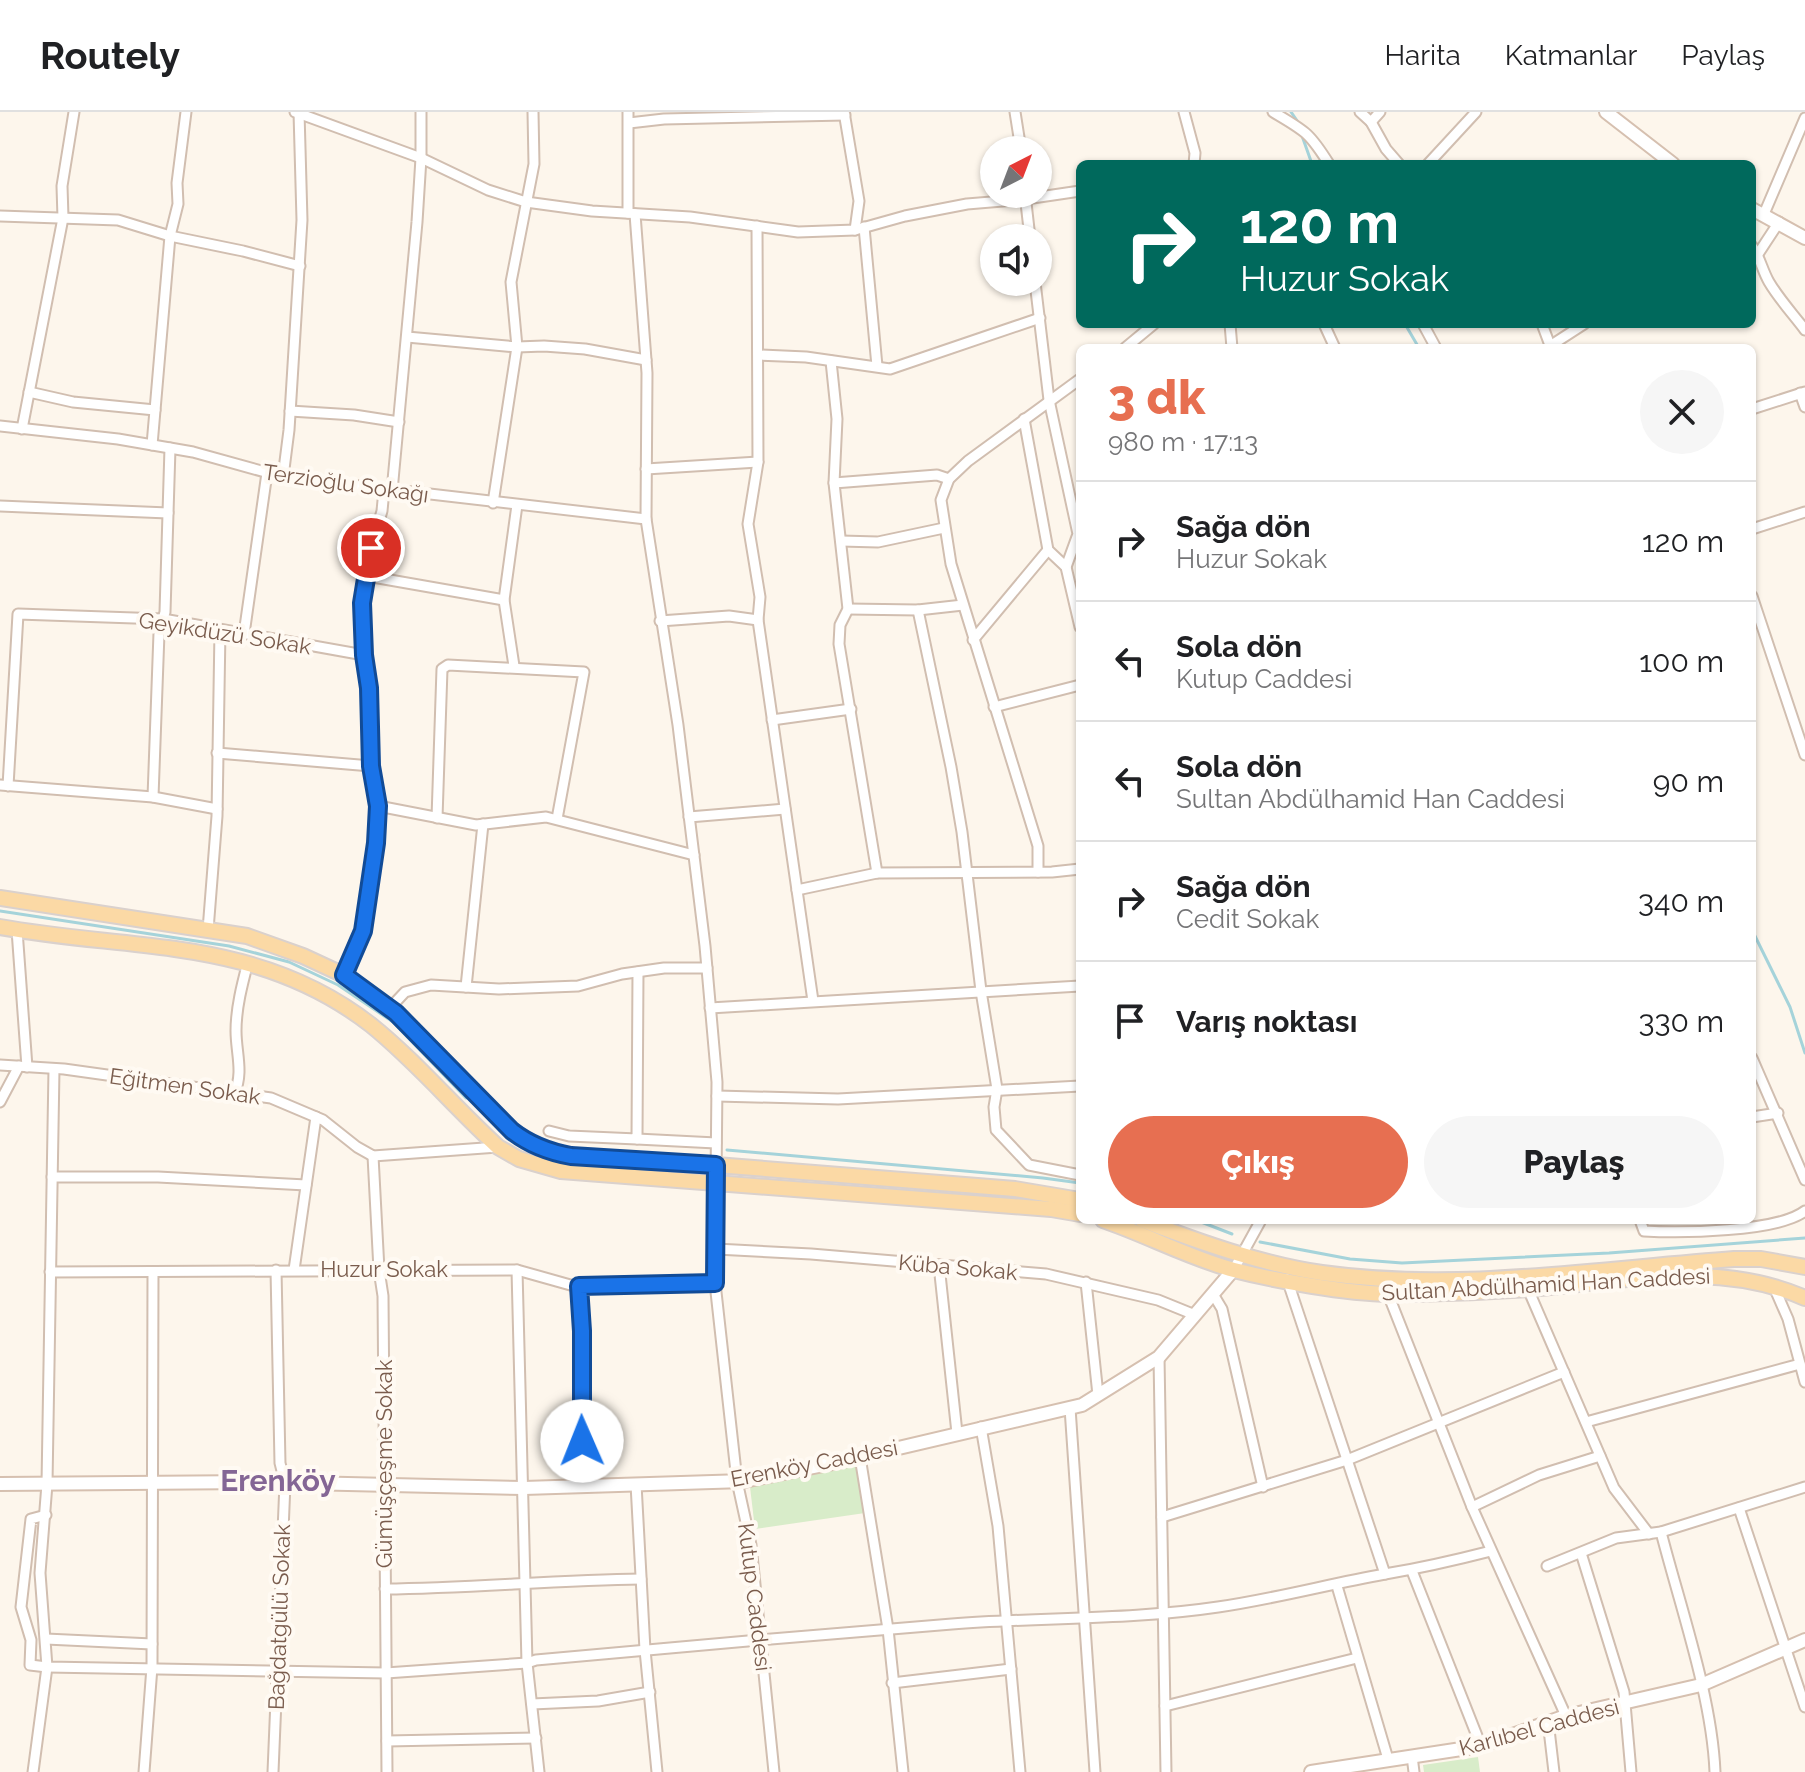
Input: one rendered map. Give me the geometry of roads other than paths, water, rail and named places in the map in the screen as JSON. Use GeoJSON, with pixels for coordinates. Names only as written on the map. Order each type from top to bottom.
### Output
{"type":"FeatureCollection","features":[{"type":"Feature","properties":{"kind":"main road"},"geometry":{"type":"LineString","coordinates":[[0,898],[247,936],[344,975],[390,1008],[512,1131],[551,1152],[1015,1189],[1076,1199]]}},
{"type":"Feature","properties":{"kind":"main road"},"geometry":{"type":"LineString","coordinates":[[0,927],[225,956],[248,962],[318,992],[370,1025],[498,1147],[519,1159],[561,1171],[1076,1213]]}},
{"type":"Feature","properties":{"kind":"main road","name":"Sultan Abdülhamid Han Caddesi"},"geometry":{"type":"LineString","coordinates":[[1114,1224],[1234,1269],[1330,1288],[1388,1294],[1528,1289],[1655,1277],[1714,1275],[1774,1287],[1805,1298]]}},
{"type":"Feature","properties":{"kind":"main road","name":"Sultan Abdülhamid Han Caddesi"},"geometry":{"type":"LineString","coordinates":[[1152,1224],[1242,1254],[1319,1272],[1368,1278],[1502,1278],[1734,1259],[1761,1259],[1805,1267]]}},
{"type":"Feature","properties":{"kind":"street"},"geometry":{"type":"LineString","coordinates":[[22,429],[63,218],[62,186],[74,112]]}},
{"type":"Feature","properties":{"kind":"street"},"geometry":{"type":"LineString","coordinates":[[152,445],[170,236],[178,204],[177,183],[186,112]]}},
{"type":"Feature","properties":{"kind":"street"},"geometry":{"type":"LineString","coordinates":[[283,477],[302,220],[298,112],[421,158],[488,190],[526,202],[592,211],[690,217],[798,232],[859,228],[980,202]]}},
{"type":"Feature","properties":{"kind":"street"},"geometry":{"type":"LineString","coordinates":[[344,975],[363,931],[376,843],[378,806],[371,766],[362,603],[388,490],[399,422],[421,158],[421,112]]}},
{"type":"Feature","properties":{"kind":"street"},"geometry":{"type":"LineString","coordinates":[[493,503],[517,347],[511,282],[534,164],[533,112]]}},
{"type":"Feature","properties":{"kind":"street","name":"Kutup Caddesi"},"geometry":{"type":"LineString","coordinates":[[628,112],[632,214],[646,360],[646,519],[678,725],[707,968],[717,1096],[715,1283],[737,1481],[751,1545],[774,1772]]}},
{"type":"Feature","properties":{"kind":"street"},"geometry":{"type":"LineString","coordinates":[[1015,112],[1019,136]]}},
{"type":"Feature","properties":{"kind":"street"},"geometry":{"type":"LineString","coordinates":[[1184,112],[1194,160]]}},
{"type":"Feature","properties":{"kind":"street"},"geometry":{"type":"LineString","coordinates":[[1273,112],[1312,137],[1326,160]]}},
{"type":"Feature","properties":{"kind":"street"},"geometry":{"type":"LineString","coordinates":[[1360,112],[1371,122],[1396,160]]}},
{"type":"Feature","properties":{"kind":"street"},"geometry":{"type":"LineString","coordinates":[[1371,122],[1380,112]]}},
{"type":"Feature","properties":{"kind":"street"},"geometry":{"type":"LineString","coordinates":[[1432,160],[1476,112]]}},
{"type":"Feature","properties":{"kind":"street"},"geometry":{"type":"LineString","coordinates":[[1606,112],[1668,160]]}},
{"type":"Feature","properties":{"kind":"street"},"geometry":{"type":"LineString","coordinates":[[629,123],[844,113],[859,201],[859,228],[877,366]]}},
{"type":"Feature","properties":{"kind":"street"},"geometry":{"type":"LineString","coordinates":[[1805,118],[1758,212],[1805,238]]}},
{"type":"Feature","properties":{"kind":"street"},"geometry":{"type":"LineString","coordinates":[[1052,194],[1076,191]]}},
{"type":"Feature","properties":{"kind":"street"},"geometry":{"type":"LineString","coordinates":[[0,216],[118,220],[170,236],[300,266]]}},
{"type":"Feature","properties":{"kind":"street"},"geometry":{"type":"LineString","coordinates":[[1756,249],[1779,222]]}},
{"type":"Feature","properties":{"kind":"street"},"geometry":{"type":"LineString","coordinates":[[757,226],[758,462],[748,524],[760,597],[758,620],[813,1001]]}},
{"type":"Feature","properties":{"kind":"street"},"geometry":{"type":"LineString","coordinates":[[1756,253],[1770,285],[1805,330]]}},
{"type":"Feature","properties":{"kind":"street"},"geometry":{"type":"LineString","coordinates":[[1037,296],[1049,400],[1076,525]]}},
{"type":"Feature","properties":{"kind":"street"},"geometry":{"type":"LineString","coordinates":[[759,355],[890,369],[1040,318]]}},
{"type":"Feature","properties":{"kind":"street"},"geometry":{"type":"LineString","coordinates":[[1131,344],[1151,328]]}},
{"type":"Feature","properties":{"kind":"street"},"geometry":{"type":"LineString","coordinates":[[1555,344],[1578,328]]}},
{"type":"Feature","properties":{"kind":"street"},"geometry":{"type":"LineString","coordinates":[[407,337],[517,347],[585,349],[646,360]]}},
{"type":"Feature","properties":{"kind":"street"},"geometry":{"type":"LineString","coordinates":[[831,361],[837,419],[834,483],[848,609],[840,625],[839,644],[877,873]]}},
{"type":"Feature","properties":{"kind":"street"},"geometry":{"type":"LineString","coordinates":[[1038,872],[1038,846],[951,564],[941,500],[949,479],[1076,382]]}},
{"type":"Feature","properties":{"kind":"street"},"geometry":{"type":"LineString","coordinates":[[29,392],[73,402],[155,410]]}},
{"type":"Feature","properties":{"kind":"street"},"geometry":{"type":"LineString","coordinates":[[1756,408],[1803,392],[1805,407]]}},
{"type":"Feature","properties":{"kind":"street"},"geometry":{"type":"LineString","coordinates":[[290,411],[354,415],[399,422]]}},
{"type":"Feature","properties":{"kind":"street"},"geometry":{"type":"LineString","coordinates":[[1024,419],[1048,550],[1066,567]]}},
{"type":"Feature","properties":{"kind":"street","name":"Terzioğlu Sokağı"},"geometry":{"type":"LineString","coordinates":[[0,426],[170,448],[283,477],[646,519]]}},
{"type":"Feature","properties":{"kind":"street"},"geometry":{"type":"LineString","coordinates":[[153,797],[170,448]]}},
{"type":"Feature","properties":{"kind":"street"},"geometry":{"type":"LineString","coordinates":[[646,469],[758,462]]}},
{"type":"Feature","properties":{"kind":"street"},"geometry":{"type":"LineString","coordinates":[[244,634],[267,473]]}},
{"type":"Feature","properties":{"kind":"street"},"geometry":{"type":"LineString","coordinates":[[834,483],[937,475],[949,479]]}},
{"type":"Feature","properties":{"kind":"street"},"geometry":{"type":"LineString","coordinates":[[514,666],[504,600],[517,505]]}},
{"type":"Feature","properties":{"kind":"street"},"geometry":{"type":"LineString","coordinates":[[0,506],[168,513]]}},
{"type":"Feature","properties":{"kind":"street"},"geometry":{"type":"LineString","coordinates":[[1756,528],[1805,512]]}},
{"type":"Feature","properties":{"kind":"street"},"geometry":{"type":"LineString","coordinates":[[841,541],[878,542],[944,528]]}},
{"type":"Feature","properties":{"kind":"street"},"geometry":{"type":"LineString","coordinates":[[1076,540],[1066,567],[1076,610]]}},
{"type":"Feature","properties":{"kind":"street"},"geometry":{"type":"LineString","coordinates":[[973,640],[1048,550]]}},
{"type":"Feature","properties":{"kind":"street"},"geometry":{"type":"LineString","coordinates":[[367,576],[504,600]]}},
{"type":"Feature","properties":{"kind":"street"},"geometry":{"type":"LineString","coordinates":[[848,609],[918,610],[963,605]]}},
{"type":"Feature","properties":{"kind":"street"},"geometry":{"type":"LineString","coordinates":[[1756,608],[1805,755]]}},
{"type":"Feature","properties":{"kind":"street"},"geometry":{"type":"LineString","coordinates":[[918,610],[951,767],[968,872],[981,991],[997,1089],[994,1107],[996,1130],[1029,1165],[1076,1174]]}},
{"type":"Feature","properties":{"kind":"street","name":"Geyikdüzü Sokak"},"geometry":{"type":"LineString","coordinates":[[4,785],[18,614],[163,619],[364,655]]}},
{"type":"Feature","properties":{"kind":"street"},"geometry":{"type":"LineString","coordinates":[[660,621],[729,616],[758,620]]}},
{"type":"Feature","properties":{"kind":"street"},"geometry":{"type":"LineString","coordinates":[[208,930],[217,809],[220,630]]}},
{"type":"Feature","properties":{"kind":"street"},"geometry":{"type":"LineString","coordinates":[[437,818],[442,669],[448,665],[584,672],[557,819]]}},
{"type":"Feature","properties":{"kind":"street"},"geometry":{"type":"LineString","coordinates":[[994,707],[1076,686]]}},
{"type":"Feature","properties":{"kind":"street"},"geometry":{"type":"LineString","coordinates":[[772,720],[851,709]]}},
{"type":"Feature","properties":{"kind":"street"},"geometry":{"type":"LineString","coordinates":[[217,753],[371,766]]}},
{"type":"Feature","properties":{"kind":"street"},"geometry":{"type":"LineString","coordinates":[[4,785],[153,797],[217,809]]}},
{"type":"Feature","properties":{"kind":"street"},"geometry":{"type":"LineString","coordinates":[[378,806],[476,825],[527,817],[557,819],[694,855]]}},
{"type":"Feature","properties":{"kind":"street"},"geometry":{"type":"LineString","coordinates":[[689,817],[785,809]]}},
{"type":"Feature","properties":{"kind":"street"},"geometry":{"type":"LineString","coordinates":[[466,987],[483,824]]}},
{"type":"Feature","properties":{"kind":"street"},"geometry":{"type":"LineString","coordinates":[[797,890],[877,873],[1076,869]]}},
{"type":"Feature","properties":{"kind":"street"},"geometry":{"type":"LineString","coordinates":[[0,1102],[23,1067],[17,930]]}},
{"type":"Feature","properties":{"kind":"street"},"geometry":{"type":"LineString","coordinates":[[234,1094],[239,1084],[236,1032],[240,993],[248,962]]}},
{"type":"Feature","properties":{"kind":"street"},"geometry":{"type":"LineString","coordinates":[[390,1008],[405,992],[431,985],[499,989],[578,986],[664,968],[707,968]]}},
{"type":"Feature","properties":{"kind":"street"},"geometry":{"type":"LineString","coordinates":[[637,1139],[638,972]]}},
{"type":"Feature","properties":{"kind":"street"},"geometry":{"type":"LineString","coordinates":[[710,1008],[1076,986]]}},
{"type":"Feature","properties":{"kind":"street","name":"Eğitmen Sokak"},"geometry":{"type":"LineString","coordinates":[[0,1065],[54,1069],[271,1098],[316,1117],[373,1156]]}},
{"type":"Feature","properties":{"kind":"street"},"geometry":{"type":"LineString","coordinates":[[1756,1066],[1805,1180]]}},
{"type":"Feature","properties":{"kind":"street"},"geometry":{"type":"LineString","coordinates":[[33,1772],[47,1667],[40,1573],[47,1484],[54,1069]]}},
{"type":"Feature","properties":{"kind":"street"},"geometry":{"type":"LineString","coordinates":[[717,1096],[838,1099],[1076,1086]]}},
{"type":"Feature","properties":{"kind":"street"},"geometry":{"type":"LineString","coordinates":[[1756,1116],[1778,1113]]}},
{"type":"Feature","properties":{"kind":"street"},"geometry":{"type":"LineString","coordinates":[[294,1270],[316,1117]]}},
{"type":"Feature","properties":{"kind":"street"},"geometry":{"type":"LineString","coordinates":[[549,1131],[569,1136],[716,1143]]}},
{"type":"Feature","properties":{"kind":"street"},"geometry":{"type":"LineString","coordinates":[[373,1156],[498,1147]]}},
{"type":"Feature","properties":{"kind":"street","name":"Gümüşçeşme Sokak"},"geometry":{"type":"LineString","coordinates":[[373,1156],[383,1296],[387,1772]]}},
{"type":"Feature","properties":{"kind":"street"},"geometry":{"type":"LineString","coordinates":[[52,1177],[158,1177],[306,1185]]}},
{"type":"Feature","properties":{"kind":"street"},"geometry":{"type":"LineString","coordinates":[[1641,1224],[1644,1231],[1768,1225],[1793,1219],[1805,1211]]}},
{"type":"Feature","properties":{"kind":"street"},"geometry":{"type":"LineString","coordinates":[[1234,1269],[1259,1224]]}},
{"type":"Feature","properties":{"kind":"street","name":"Küba Sokak"},"geometry":{"type":"LineString","coordinates":[[716,1249],[1046,1274],[1158,1300],[1195,1315]]}},
{"type":"Feature","properties":{"kind":"street"},"geometry":{"type":"LineString","coordinates":[[939,1265],[957,1433]]}},
{"type":"Feature","properties":{"kind":"street","name":"Erenköy Caddesi"},"geometry":{"type":"LineString","coordinates":[[0,1484],[285,1483],[524,1488],[737,1481],[860,1457],[1082,1405],[1159,1357],[1234,1269]]}},
{"type":"Feature","properties":{"kind":"street","name":"Bağdatgülü Sokak"},"geometry":{"type":"LineString","coordinates":[[273,1772],[285,1483],[280,1463],[276,1270]]}},
{"type":"Feature","properties":{"kind":"street"},"geometry":{"type":"LineString","coordinates":[[517,1270],[527,1663],[539,1772]]}},
{"type":"Feature","properties":{"kind":"street","name":"Huzur Sokak"},"geometry":{"type":"LineString","coordinates":[[50,1272],[517,1270],[579,1286],[715,1283]]}},
{"type":"Feature","properties":{"kind":"street"},"geometry":{"type":"LineString","coordinates":[[144,1772],[152,1667],[153,1272]]}},
{"type":"Feature","properties":{"kind":"street"},"geometry":{"type":"LineString","coordinates":[[1287,1279],[1385,1574]]}},
{"type":"Feature","properties":{"kind":"street"},"geometry":{"type":"LineString","coordinates":[[1086,1282],[1098,1395]]}},
{"type":"Feature","properties":{"kind":"street"},"geometry":{"type":"LineString","coordinates":[[579,1286],[584,1486]]}},
{"type":"Feature","properties":{"kind":"street"},"geometry":{"type":"LineString","coordinates":[[1774,1287],[1788,1319],[1805,1382]]}},
{"type":"Feature","properties":{"kind":"street"},"geometry":{"type":"LineString","coordinates":[[1528,1289],[1614,1488],[1649,1534]]}},
{"type":"Feature","properties":{"kind":"street"},"geometry":{"type":"LineString","coordinates":[[1213,1294],[1222,1309],[1263,1487]]}},
{"type":"Feature","properties":{"kind":"street"},"geometry":{"type":"LineString","coordinates":[[1388,1294],[1472,1507],[1566,1716]]}},
{"type":"Feature","properties":{"kind":"street"},"geometry":{"type":"LineString","coordinates":[[1159,1357],[1166,1772]]}},
{"type":"Feature","properties":{"kind":"street"},"geometry":{"type":"LineString","coordinates":[[1586,1422],[1800,1364]]}},
{"type":"Feature","properties":{"kind":"street"},"geometry":{"type":"LineString","coordinates":[[1162,1517],[1347,1460],[1564,1372]]}},
{"type":"Feature","properties":{"kind":"street"},"geometry":{"type":"LineString","coordinates":[[1070,1408],[1095,1772]]}},
{"type":"Feature","properties":{"kind":"street"},"geometry":{"type":"LineString","coordinates":[[981,1427],[998,1526],[1020,1772]]}},
{"type":"Feature","properties":{"kind":"street"},"geometry":{"type":"LineString","coordinates":[[1472,1507],[1539,1475],[1600,1456]]}},
{"type":"Feature","properties":{"kind":"street"},"geometry":{"type":"LineString","coordinates":[[860,1457],[888,1629],[903,1772]]}},
{"type":"Feature","properties":{"kind":"street"},"geometry":{"type":"LineString","coordinates":[[636,1484],[645,1650],[657,1772]]}},
{"type":"Feature","properties":{"kind":"street"},"geometry":{"type":"LineString","coordinates":[[1547,1566],[1616,1538],[1661,1532],[1805,1487]]}},
{"type":"Feature","properties":{"kind":"street"},"geometry":{"type":"LineString","coordinates":[[1739,1508],[1805,1707]]}},
{"type":"Feature","properties":{"kind":"street"},"geometry":{"type":"LineString","coordinates":[[46,1515],[31,1519],[21,1607],[31,1640],[30,1665],[47,1667],[386,1673],[527,1663],[761,1638],[1006,1620],[1163,1613],[1218,1607],[1337,1586],[1491,1551]]}},
{"type":"Feature","properties":{"kind":"street"},"geometry":{"type":"LineString","coordinates":[[1661,1532],[1701,1685],[1714,1750],[1715,1772]]}},
{"type":"Feature","properties":{"kind":"street"},"geometry":{"type":"LineString","coordinates":[[1581,1553],[1624,1692],[1631,1772]]}},
{"type":"Feature","properties":{"kind":"street"},"geometry":{"type":"LineString","coordinates":[[1412,1571],[1481,1746]]}},
{"type":"Feature","properties":{"kind":"street"},"geometry":{"type":"LineString","coordinates":[[385,1589],[641,1579]]}},
{"type":"Feature","properties":{"kind":"street"},"geometry":{"type":"LineString","coordinates":[[1337,1586],[1388,1759]]}},
{"type":"Feature","properties":{"kind":"street"},"geometry":{"type":"LineString","coordinates":[[46,1639],[152,1644]]}},
{"type":"Feature","properties":{"kind":"street","name":"Karlıbel Caddesi"},"geometry":{"type":"LineString","coordinates":[[1311,1772],[1481,1746],[1566,1716],[1701,1685],[1805,1640]]}},
{"type":"Feature","properties":{"kind":"street"},"geometry":{"type":"LineString","coordinates":[[1165,1706],[1357,1658]]}},
{"type":"Feature","properties":{"kind":"street"},"geometry":{"type":"LineString","coordinates":[[892,1683],[1011,1669]]}},
{"type":"Feature","properties":{"kind":"street"},"geometry":{"type":"LineString","coordinates":[[532,1704],[598,1701],[650,1692]]}},
{"type":"Feature","properties":{"kind":"street"},"geometry":{"type":"LineString","coordinates":[[1548,1721],[1554,1772]]}},
{"type":"Feature","properties":{"kind":"street"},"geometry":{"type":"LineString","coordinates":[[387,1741],[536,1738]]}},
{"type":"Feature","properties":{"kind":"street"},"geometry":{"type":"LineString","coordinates":[[1412,1756],[1414,1772]]}},
{"type":"Feature","properties":{"kind":"waterway"},"geometry":{"type":"LineString","coordinates":[[1291,112],[1298,122]]}},
{"type":"Feature","properties":{"kind":"waterway"},"geometry":{"type":"LineString","coordinates":[[1301,133],[1311,160]]}},
{"type":"Feature","properties":{"kind":"waterway"},"geometry":{"type":"LineString","coordinates":[[1407,328],[1417,344]]}},
{"type":"Feature","properties":{"kind":"waterway"},"geometry":{"type":"LineString","coordinates":[[0,911],[229,946],[289,962],[338,985],[393,1022],[466,1098]]}},
{"type":"Feature","properties":{"kind":"waterway"},"geometry":{"type":"LineString","coordinates":[[1756,938],[1790,1007],[1805,1053]]}},
{"type":"Feature","properties":{"kind":"waterway"},"geometry":{"type":"LineString","coordinates":[[727,1150],[1076,1182]]}},
{"type":"Feature","properties":{"kind":"waterway"},"geometry":{"type":"LineString","coordinates":[[1206,1224],[1232,1234]]}},
{"type":"Feature","properties":{"kind":"waterway"},"geometry":{"type":"LineString","coordinates":[[1260,1242],[1350,1259],[1402,1263],[1609,1253],[1805,1238]]}},
{"type":"Feature","properties":{"kind":"district","name":"Erenköy"},"geometry":{"type":"Point","coordinates":[278,1480]}}]}
